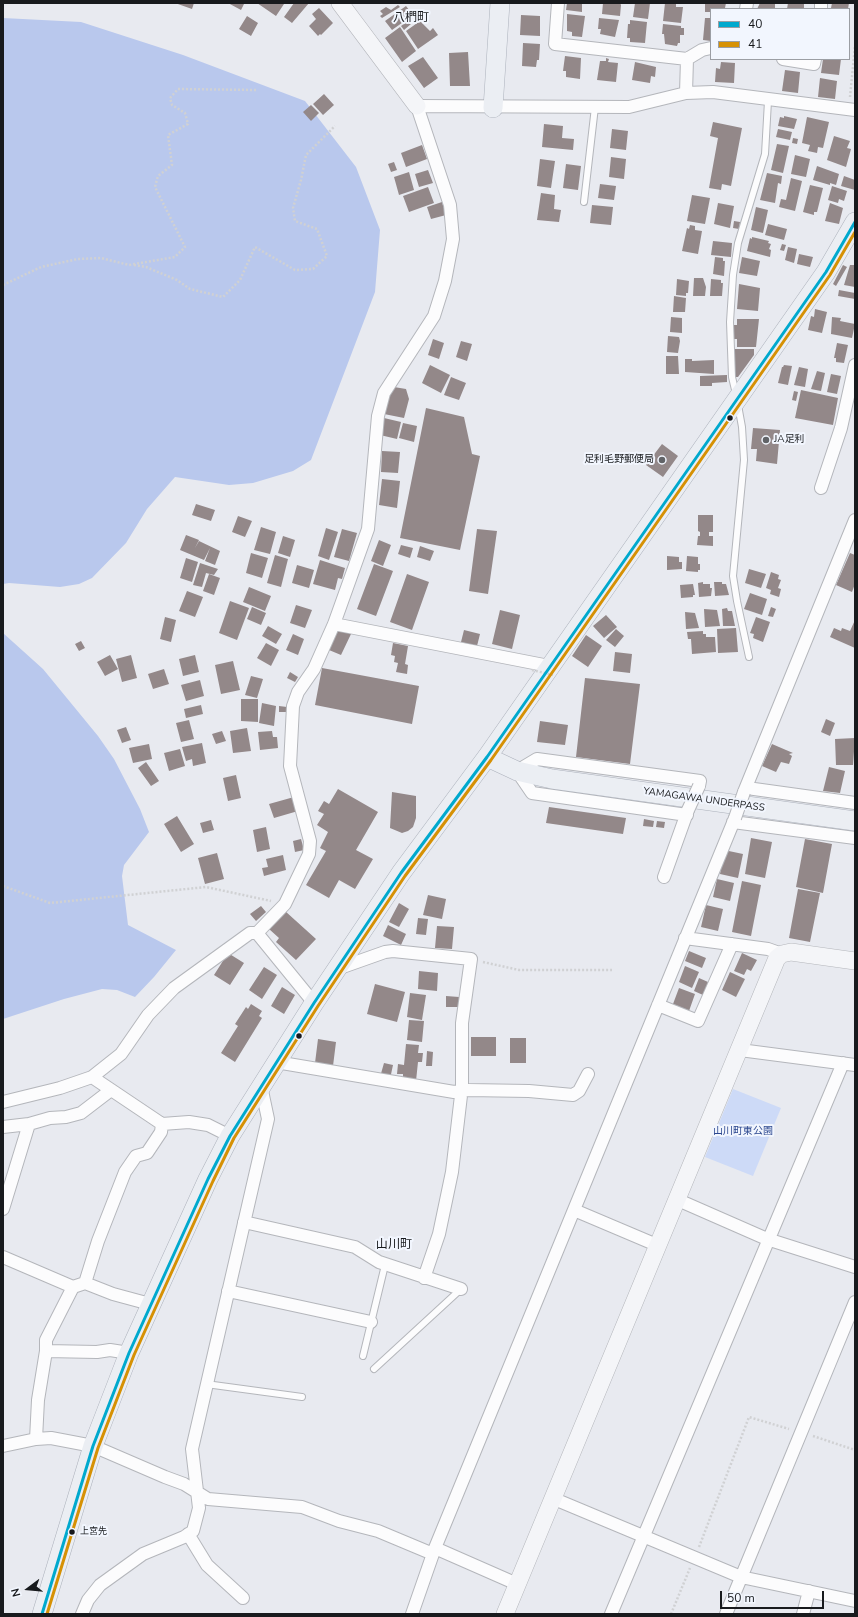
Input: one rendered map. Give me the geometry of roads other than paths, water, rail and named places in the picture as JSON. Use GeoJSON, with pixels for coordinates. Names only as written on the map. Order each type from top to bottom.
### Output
{"type":"FeatureCollection","features":[{"type":"Feature","properties":{"kind":"main road"},"geometry":{"type":"LineString","coordinates":[[493,108],[500,3]]}},
{"type":"Feature","properties":{"kind":"main road"},"geometry":{"type":"LineString","coordinates":[[42,1614],[93,1446],[129,1353],[208,1179],[230,1136],[314,1003],[401,873],[487,757],[545,671],[737,400],[826,272],[855,222]]}},
{"type":"Feature","properties":{"kind":"main road","name":"YAMAGAWA UNDERPASS"},"geometry":{"type":"LineString","coordinates":[[487,757],[517,771],[552,779],[855,821]]}},
{"type":"Feature","properties":{"kind":"street"},"geometry":{"type":"LineString","coordinates":[[257,934],[285,904],[309,854],[310,841],[290,766],[293,706],[298,692],[314,668],[334,624],[368,529],[378,416],[384,393],[434,316],[445,281],[453,239],[450,205],[417,106],[340,3]]}},
{"type":"Feature","properties":{"kind":"street"},"geometry":{"type":"LineString","coordinates":[[558,3],[555,44],[687,59],[702,50],[710,48]]}},
{"type":"Feature","properties":{"kind":"street"},"geometry":{"type":"LineString","coordinates":[[686,93],[687,59]]}},
{"type":"Feature","properties":{"kind":"street"},"geometry":{"type":"LineString","coordinates":[[788,60],[814,64],[815,60]]}},
{"type":"Feature","properties":{"kind":"street"},"geometry":{"type":"LineString","coordinates":[[417,106],[493,108],[629,107],[686,93],[713,92],[768,100],[852,109]]}},
{"type":"Feature","properties":{"kind":"street"},"geometry":{"type":"LineString","coordinates":[[821,488],[841,428],[855,364]]}},
{"type":"Feature","properties":{"kind":"street"},"geometry":{"type":"LineString","coordinates":[[412,1614],[434,1551],[745,790],[852,537],[855,520]]}},
{"type":"Feature","properties":{"kind":"street"},"geometry":{"type":"LineString","coordinates":[[334,624],[545,671]]}},
{"type":"Feature","properties":{"kind":"street"},"geometry":{"type":"LineString","coordinates":[[664,876],[700,781],[537,759],[517,771],[532,793],[687,813]]}},
{"type":"Feature","properties":{"kind":"street"},"geometry":{"type":"LineString","coordinates":[[745,790],[855,803]]}},
{"type":"Feature","properties":{"kind":"street"},"geometry":{"type":"LineString","coordinates":[[734,820],[855,838]]}},
{"type":"Feature","properties":{"kind":"street"},"geometry":{"type":"LineString","coordinates":[[3,1102],[60,1088],[92,1077],[121,1054],[148,1015],[174,988],[250,933],[257,934],[314,1003]]}},
{"type":"Feature","properties":{"kind":"street"},"geometry":{"type":"LineString","coordinates":[[685,938],[768,949],[782,954]]}},
{"type":"Feature","properties":{"kind":"street"},"geometry":{"type":"LineString","coordinates":[[658,1005],[698,1021],[732,944]]}},
{"type":"Feature","properties":{"kind":"street"},"geometry":{"type":"LineString","coordinates":[[337,969],[385,952],[392,951],[471,959],[462,1023],[461,1091],[452,1172],[439,1234],[424,1278]]}},
{"type":"Feature","properties":{"kind":"street"},"geometry":{"type":"LineString","coordinates":[[505,1614],[552,1498],[659,1246],[777,958],[782,954],[791,952],[855,961]]}},
{"type":"Feature","properties":{"kind":"street"},"geometry":{"type":"LineString","coordinates":[[611,1614],[768,1239],[849,1064],[740,1050]]}},
{"type":"Feature","properties":{"kind":"street"},"geometry":{"type":"LineString","coordinates":[[276,1062],[454,1092],[529,1091],[572,1095],[579,1091],[588,1074]]}},
{"type":"Feature","properties":{"kind":"street"},"geometry":{"type":"LineString","coordinates":[[92,1077],[162,1124],[189,1122],[208,1125],[230,1136]]}},
{"type":"Feature","properties":{"kind":"street"},"geometry":{"type":"LineString","coordinates":[[82,1614],[88,1600],[100,1585],[143,1554],[188,1534],[193,1530],[199,1508],[192,1449],[268,1119],[261,1086]]}},
{"type":"Feature","properties":{"kind":"street"},"geometry":{"type":"LineString","coordinates":[[3,1127],[29,1124],[50,1118],[66,1117],[81,1112],[111,1090]]}},
{"type":"Feature","properties":{"kind":"street"},"geometry":{"type":"LineString","coordinates":[[3,1209],[29,1124]]}},
{"type":"Feature","properties":{"kind":"street"},"geometry":{"type":"LineString","coordinates":[[36,1439],[38,1400],[46,1351],[46,1340],[79,1285],[125,1172],[136,1156],[147,1153],[161,1132],[162,1124]]}},
{"type":"Feature","properties":{"kind":"street"},"geometry":{"type":"LineString","coordinates":[[678,1200],[768,1239],[855,1267]]}},
{"type":"Feature","properties":{"kind":"street"},"geometry":{"type":"LineString","coordinates":[[574,1210],[659,1246]]}},
{"type":"Feature","properties":{"kind":"street"},"geometry":{"type":"LineString","coordinates":[[244,1222],[355,1247],[386,1265],[461,1289]]}},
{"type":"Feature","properties":{"kind":"street"},"geometry":{"type":"LineString","coordinates":[[3,1257],[79,1285],[150,1304]]}},
{"type":"Feature","properties":{"kind":"street"},"geometry":{"type":"LineString","coordinates":[[228,1291],[371,1322]]}},
{"type":"Feature","properties":{"kind":"street"},"geometry":{"type":"LineString","coordinates":[[726,1614],[855,1302]]}},
{"type":"Feature","properties":{"kind":"street"},"geometry":{"type":"LineString","coordinates":[[46,1351],[97,1352],[110,1350],[129,1353]]}},
{"type":"Feature","properties":{"kind":"street"},"geometry":{"type":"LineString","coordinates":[[3,1446],[36,1439],[51,1438],[93,1446],[184,1484],[208,1499],[302,1507],[339,1522],[378,1531],[434,1551],[517,1584]]}},
{"type":"Feature","properties":{"kind":"street"},"geometry":{"type":"LineString","coordinates":[[552,1498],[642,1537],[741,1577],[855,1601]]}},
{"type":"Feature","properties":{"kind":"street"},"geometry":{"type":"LineString","coordinates":[[188,1534],[207,1565],[243,1598]]}},
{"type":"Feature","properties":{"kind":"street"},"geometry":{"type":"LineString","coordinates":[[803,1614],[809,1591]]}},
{"type":"Feature","properties":{"kind":"lane"},"geometry":{"type":"LineString","coordinates":[[749,657],[736,601],[733,576],[744,460],[742,427],[732,377],[730,322],[733,274],[738,243],[765,154],[768,100]]}},
{"type":"Feature","properties":{"kind":"lane"},"geometry":{"type":"LineString","coordinates":[[584,202],[595,108]]}},
{"type":"Feature","properties":{"kind":"lane"},"geometry":{"type":"LineString","coordinates":[[363,1356],[386,1265]]}},
{"type":"Feature","properties":{"kind":"lane"},"geometry":{"type":"LineString","coordinates":[[374,1369],[461,1289]]}},
{"type":"Feature","properties":{"kind":"lane"},"geometry":{"type":"LineString","coordinates":[[206,1384],[302,1397]]}},
{"type":"Feature","properties":{"kind":"place","name":"JA足利"},"geometry":{"type":"Point","coordinates":[766,440]}},
{"type":"Feature","properties":{"kind":"place","name":"足利毛野郵便局"},"geometry":{"type":"Point","coordinates":[662,460]}},
{"type":"Feature","properties":{"kind":"place","name":"上宮先"},"geometry":{"type":"Point","coordinates":[72,1532]}},
{"type":"Feature","properties":{"kind":"district","name":"八椚町"},"geometry":{"type":"Point","coordinates":[411,18]}},
{"type":"Feature","properties":{"kind":"district","name":"山川町"},"geometry":{"type":"Point","coordinates":[394,1245]}},
{"type":"Feature","properties":{"kind":"park label","name":"山川町東公園"},"geometry":{"type":"Point","coordinates":[743,1132]}}]}
